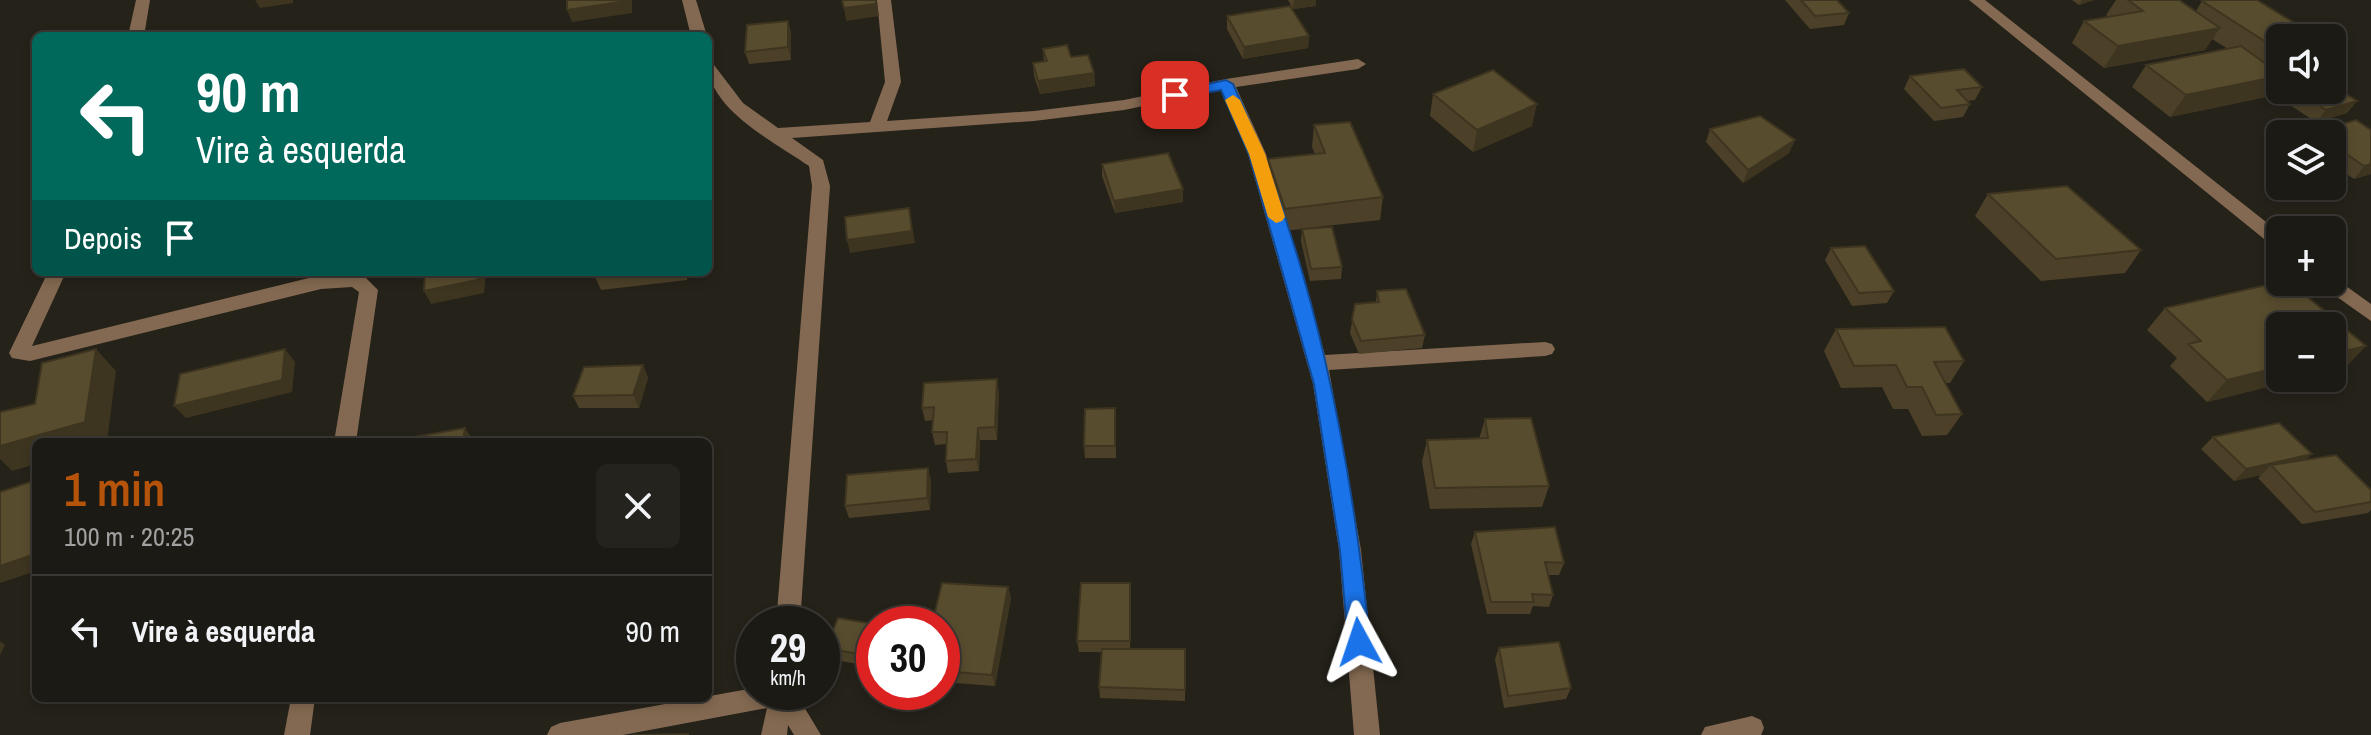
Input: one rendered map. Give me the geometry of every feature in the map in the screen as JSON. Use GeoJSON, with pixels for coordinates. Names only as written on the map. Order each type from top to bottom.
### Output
{"type":"FeatureCollection","features":[{"type":"Feature","properties":{"kind":"street"},"geometry":{"type":"LineString","coordinates":[[137,32],[143,0]]}},
{"type":"Feature","properties":{"kind":"street"},"geometry":{"type":"LineString","coordinates":[[689,0],[698,32]]}},
{"type":"Feature","properties":{"kind":"street"},"geometry":{"type":"LineString","coordinates":[[876,129],[893,82],[890,31],[884,0]]}},
{"type":"Feature","properties":{"kind":"street"},"geometry":{"type":"LineString","coordinates":[[1976,0],[2266,232]]}},
{"type":"Feature","properties":{"kind":"street"},"geometry":{"type":"LineString","coordinates":[[774,134],[876,129],[1079,111],[1358,64]]}},
{"type":"Feature","properties":{"kind":"street"},"geometry":{"type":"LineString","coordinates":[[712,73],[737,107],[817,164],[821,186],[789,606]]}},
{"type":"Feature","properties":{"kind":"street"},"geometry":{"type":"LineString","coordinates":[[1226,84],[1257,154],[1317,363],[1350,550],[1367,735]]}},
{"type":"Feature","properties":{"kind":"street"},"geometry":{"type":"LineString","coordinates":[[55,276],[19,353],[30,354],[321,282],[356,280],[369,290],[346,438]]}},
{"type":"Feature","properties":{"kind":"street"},"geometry":{"type":"LineString","coordinates":[[2346,294],[2371,314]]}},
{"type":"Feature","properties":{"kind":"street"},"geometry":{"type":"LineString","coordinates":[[1317,363],[1545,349]]}},
{"type":"Feature","properties":{"kind":"street"},"geometry":{"type":"LineString","coordinates":[[297,735],[302,702]]}},
{"type":"Feature","properties":{"kind":"street"},"geometry":{"type":"LineString","coordinates":[[560,735],[736,702]]}},
{"type":"Feature","properties":{"kind":"street"},"geometry":{"type":"LineString","coordinates":[[774,735],[779,710]]}},
{"type":"Feature","properties":{"kind":"street"},"geometry":{"type":"LineString","coordinates":[[793,710],[808,735]]}},
{"type":"Feature","properties":{"kind":"street"},"geometry":{"type":"LineString","coordinates":[[1714,735],[1752,728]]}},
{"type":"Feature","properties":{"kind":"building"},"geometry":{"type":"Polygon","coordinates":[[[567,0],[627,0],[627,1],[567,10],[567,0]]]}},
{"type":"Feature","properties":{"kind":"building"},"geometry":{"type":"Polygon","coordinates":[[[842,0],[876,0],[876,4],[844,8],[842,0]]]}},
{"type":"Feature","properties":{"kind":"building"},"geometry":{"type":"Polygon","coordinates":[[[1801,0],[1837,0],[1849,13],[1815,16],[1801,0]]]}},
{"type":"Feature","properties":{"kind":"building"},"geometry":{"type":"Polygon","coordinates":[[[2128,0],[2179,0],[2220,28],[2118,46],[2084,21],[2143,11],[2128,0]]]}},
{"type":"Feature","properties":{"kind":"building"},"geometry":{"type":"Polygon","coordinates":[[[2257,0],[2296,24],[2266,24],[2266,42],[2202,1],[2257,0]]]}},
{"type":"Feature","properties":{"kind":"building"},"geometry":{"type":"Polygon","coordinates":[[[1290,6],[1309,36],[1244,47],[1227,16],[1290,6]]]}},
{"type":"Feature","properties":{"kind":"building"},"geometry":{"type":"Polygon","coordinates":[[[788,21],[788,47],[745,52],[747,25],[788,21]]]}},
{"type":"Feature","properties":{"kind":"building"},"geometry":{"type":"Polygon","coordinates":[[[1067,45],[1071,57],[1088,55],[1094,73],[1038,81],[1033,63],[1047,61],[1043,49],[1067,45]]]}},
{"type":"Feature","properties":{"kind":"building"},"geometry":{"type":"Polygon","coordinates":[[[2241,46],[2266,64],[2266,79],[2186,95],[2146,65],[2241,46]]]}},
{"type":"Feature","properties":{"kind":"building"},"geometry":{"type":"Polygon","coordinates":[[[1964,69],[1982,87],[1957,90],[1970,104],[1941,108],[1910,76],[1964,69]]]}},
{"type":"Feature","properties":{"kind":"building"},"geometry":{"type":"Polygon","coordinates":[[[1493,70],[1537,104],[1477,130],[1433,94],[1493,70]]]}},
{"type":"Feature","properties":{"kind":"building"},"geometry":{"type":"Polygon","coordinates":[[[2346,94],[2357,101],[2326,110],[2317,104],[2346,104],[2346,94]]]}},
{"type":"Feature","properties":{"kind":"building"},"geometry":{"type":"Polygon","coordinates":[[[1760,116],[1795,140],[1748,170],[1710,129],[1760,116]]]}},
{"type":"Feature","properties":{"kind":"building"},"geometry":{"type":"Polygon","coordinates":[[[2356,120],[2371,130],[2371,164],[2364,166],[2346,154],[2346,123],[2356,120]]]}},
{"type":"Feature","properties":{"kind":"building"},"geometry":{"type":"Polygon","coordinates":[[[1350,122],[1383,197],[1285,209],[1268,159],[1325,153],[1314,125],[1350,122]]]}},
{"type":"Feature","properties":{"kind":"building"},"geometry":{"type":"Polygon","coordinates":[[[1168,153],[1183,189],[1114,201],[1102,164],[1168,153]]]}},
{"type":"Feature","properties":{"kind":"building"},"geometry":{"type":"Polygon","coordinates":[[[2067,186],[2141,250],[2056,259],[1988,194],[2067,186]]]}},
{"type":"Feature","properties":{"kind":"building"},"geometry":{"type":"Polygon","coordinates":[[[909,208],[912,231],[847,240],[845,217],[909,208]]]}},
{"type":"Feature","properties":{"kind":"building"},"geometry":{"type":"Polygon","coordinates":[[[1332,227],[1342,267],[1311,269],[1302,229],[1332,227]]]}},
{"type":"Feature","properties":{"kind":"building"},"geometry":{"type":"Polygon","coordinates":[[[1865,246],[1894,291],[1859,293],[1831,248],[1865,246]]]}},
{"type":"Feature","properties":{"kind":"building"},"geometry":{"type":"Polygon","coordinates":[[[425,276],[478,276],[477,280],[424,291],[425,276]]]}},
{"type":"Feature","properties":{"kind":"building"},"geometry":{"type":"Polygon","coordinates":[[[2266,285],[2266,296],[2307,296],[2326,312],[2266,312],[2266,370],[2227,380],[2188,344],[2201,341],[2165,308],[2266,285]]]}},
{"type":"Feature","properties":{"kind":"building"},"geometry":{"type":"Polygon","coordinates":[[[1406,289],[1425,335],[1361,341],[1352,320],[1355,304],[1379,302],[1377,291],[1406,289]]]}},
{"type":"Feature","properties":{"kind":"building"},"geometry":{"type":"Polygon","coordinates":[[[1945,327],[1964,361],[1934,362],[1962,414],[1936,415],[1922,387],[1907,387],[1896,365],[1854,366],[1836,329],[1945,327]]]}},
{"type":"Feature","properties":{"kind":"building"},"geometry":{"type":"Polygon","coordinates":[[[2346,329],[2366,346],[2346,351],[2346,329]]]}},
{"type":"Feature","properties":{"kind":"building"},"geometry":{"type":"Polygon","coordinates":[[[96,349],[85,422],[0,446],[0,412],[35,404],[42,363],[96,349]]]}},
{"type":"Feature","properties":{"kind":"building"},"geometry":{"type":"Polygon","coordinates":[[[285,349],[282,380],[174,406],[180,374],[285,349]]]}},
{"type":"Feature","properties":{"kind":"building"},"geometry":{"type":"Polygon","coordinates":[[[643,365],[633,395],[573,396],[584,367],[643,365]]]}},
{"type":"Feature","properties":{"kind":"building"},"geometry":{"type":"Polygon","coordinates":[[[997,379],[995,427],[978,428],[976,459],[946,461],[947,432],[932,432],[934,407],[922,408],[924,383],[997,379]]]}},
{"type":"Feature","properties":{"kind":"building"},"geometry":{"type":"Polygon","coordinates":[[[1115,408],[1115,446],[1084,446],[1085,409],[1115,408]]]}},
{"type":"Feature","properties":{"kind":"building"},"geometry":{"type":"Polygon","coordinates":[[[1531,418],[1549,486],[1435,488],[1427,440],[1488,438],[1485,419],[1531,418]]]}},
{"type":"Feature","properties":{"kind":"building"},"geometry":{"type":"Polygon","coordinates":[[[2279,423],[2312,454],[2246,469],[2213,437],[2279,423]]]}},
{"type":"Feature","properties":{"kind":"building"},"geometry":{"type":"Polygon","coordinates":[[[465,428],[464,438],[409,438],[465,428]]]}},
{"type":"Feature","properties":{"kind":"building"},"geometry":{"type":"Polygon","coordinates":[[[2336,455],[2371,490],[2371,502],[2315,512],[2271,465],[2336,455]]]}},
{"type":"Feature","properties":{"kind":"building"},"geometry":{"type":"Polygon","coordinates":[[[928,468],[927,498],[845,506],[847,475],[928,468]]]}},
{"type":"Feature","properties":{"kind":"building"},"geometry":{"type":"Polygon","coordinates":[[[32,481],[32,555],[0,566],[0,492],[32,481]]]}},
{"type":"Feature","properties":{"kind":"building"},"geometry":{"type":"Polygon","coordinates":[[[1555,527],[1564,563],[1545,562],[1553,595],[1532,594],[1534,602],[1491,602],[1475,532],[1555,527]]]}},
{"type":"Feature","properties":{"kind":"building"},"geometry":{"type":"Polygon","coordinates":[[[942,583],[1008,587],[992,675],[960,672],[960,606],[936,606],[942,583]]]}},
{"type":"Feature","properties":{"kind":"building"},"geometry":{"type":"Polygon","coordinates":[[[1081,583],[1130,583],[1130,641],[1077,641],[1081,583]]]}},
{"type":"Feature","properties":{"kind":"building"},"geometry":{"type":"Polygon","coordinates":[[[840,618],[856,621],[856,654],[840,651],[840,618]]]}},
{"type":"Feature","properties":{"kind":"building"},"geometry":{"type":"Polygon","coordinates":[[[1559,642],[1571,688],[1508,696],[1499,648],[1559,642]]]}},
{"type":"Feature","properties":{"kind":"building"},"geometry":{"type":"Polygon","coordinates":[[[1102,649],[1185,649],[1185,690],[1099,687],[1102,649]]]}},
{"type":"Feature","properties":{"kind":"slow traffic"},"geometry":{"type":"LineString","coordinates":[[1233,100],[1257,154],[1276,217]]}},
{"type":"Feature","properties":{"kind":"route"},"geometry":{"type":"LineString","coordinates":[[1175,95],[1226,84],[1257,154],[1323,384],[1350,550],[1359,642]]}}]}
